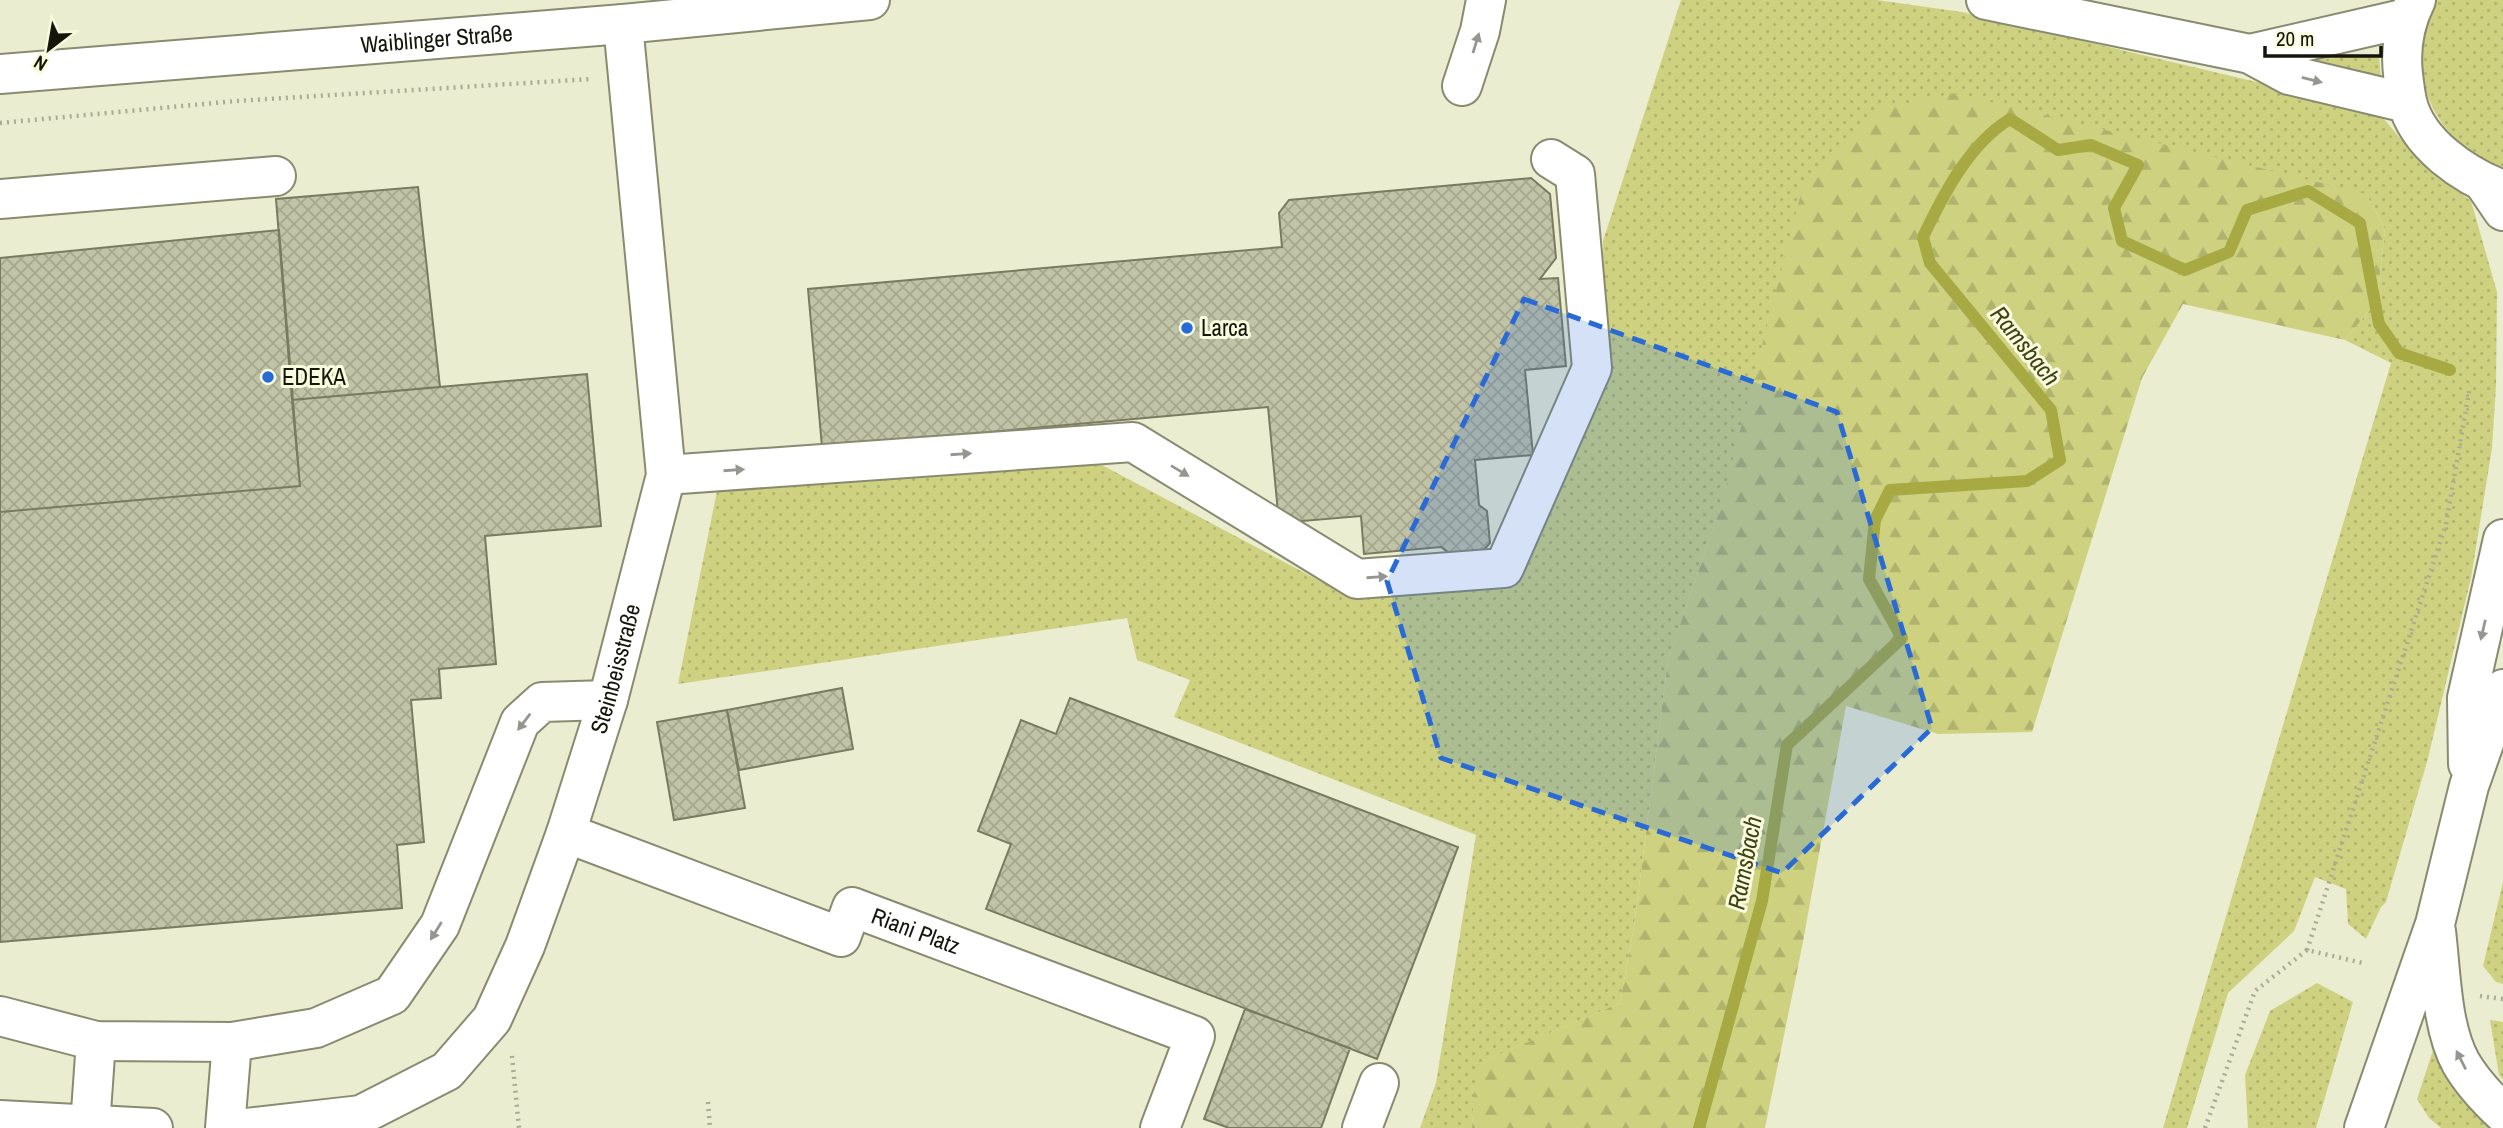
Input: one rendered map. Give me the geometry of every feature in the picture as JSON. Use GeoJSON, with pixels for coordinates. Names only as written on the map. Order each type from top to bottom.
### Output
{"type":"FeatureCollection","features":[{"type":"Feature","properties":{"kind":"main road","name":"Waiblinger Straße"},"geometry":{"type":"LineString","coordinates":[[0,74],[623,24],[870,0]]}},
{"type":"Feature","properties":{"kind":"main road"},"geometry":{"type":"LineString","coordinates":[[1462,86],[1480,31],[1486,0]]}},
{"type":"Feature","properties":{"kind":"main road"},"geometry":{"type":"LineString","coordinates":[[1986,0],[2250,54],[2289,75],[2407,103]]}},
{"type":"Feature","properties":{"kind":"main road"},"geometry":{"type":"LineString","coordinates":[[2250,54],[2411,9],[2401,54],[2407,103],[2436,150],[2497,195]]}},
{"type":"Feature","properties":{"kind":"main road","name":"Steinbeisstraße"},"geometry":{"type":"LineString","coordinates":[[246,1128],[361,1115],[447,1070],[492,1019],[525,946],[566,833],[608,700],[666,474],[623,24]]}},
{"type":"Feature","properties":{"kind":"main road"},"geometry":{"type":"LineString","coordinates":[[666,474],[1133,442],[1357,579],[1504,568],[1592,368],[1575,174],[1550,159]]}},
{"type":"Feature","properties":{"kind":"main road"},"geometry":{"type":"LineString","coordinates":[[0,199],[276,176]]}},
{"type":"Feature","properties":{"kind":"main road"},"geometry":{"type":"LineString","coordinates":[[2469,786],[2467,698],[2503,539]]}},
{"type":"Feature","properties":{"kind":"main road"},"geometry":{"type":"LineString","coordinates":[[2364,1128],[2435,924],[2469,786],[2503,689]]}},
{"type":"Feature","properties":{"kind":"main road"},"geometry":{"type":"LineString","coordinates":[[0,1016],[96,1041],[232,1042],[316,1028],[392,995],[440,925],[520,722],[542,702],[608,700]]}},
{"type":"Feature","properties":{"kind":"main road","name":"Riani Platz"},"geometry":{"type":"LineString","coordinates":[[566,833],[841,937],[852,907],[1195,1036],[1163,1127]]}},
{"type":"Feature","properties":{"kind":"main road"},"geometry":{"type":"LineString","coordinates":[[2435,924],[2449,1030],[2461,1062],[2482,1093],[2503,1113]]}},
{"type":"Feature","properties":{"kind":"main road"},"geometry":{"type":"LineString","coordinates":[[90,1126],[96,1041]]}},
{"type":"Feature","properties":{"kind":"main road"},"geometry":{"type":"LineString","coordinates":[[225,1128],[232,1042]]}},
{"type":"Feature","properties":{"kind":"main road"},"geometry":{"type":"LineString","coordinates":[[1362,1128],[1379,1083]]}},
{"type":"Feature","properties":{"kind":"main road"},"geometry":{"type":"LineString","coordinates":[[0,1120],[153,1128]]}},
{"type":"Feature","properties":{"kind":"path"},"geometry":{"type":"LineString","coordinates":[[0,123],[236,101],[582,78],[627,82]]}},
{"type":"Feature","properties":{"kind":"path"},"geometry":{"type":"LineString","coordinates":[[2206,1127],[2255,990],[2307,950],[2446,524],[2470,386]]}},
{"type":"Feature","properties":{"kind":"path"},"geometry":{"type":"LineString","coordinates":[[2307,950],[2363,963]]}},
{"type":"Feature","properties":{"kind":"path"},"geometry":{"type":"LineString","coordinates":[[2474,996],[2503,999]]}},
{"type":"Feature","properties":{"kind":"path"},"geometry":{"type":"LineString","coordinates":[[512,1053],[519,1128]]}},
{"type":"Feature","properties":{"kind":"path"},"geometry":{"type":"LineString","coordinates":[[708,1102],[710,1128]]}},
{"type":"Feature","properties":{"kind":"highlighted area"},"geometry":{"type":"Polygon","coordinates":[[[1524,299],[1837,412],[1932,728],[1782,873],[1441,758],[1387,581],[1524,299]]]}},
{"type":"Feature","properties":{"kind":"green space"},"geometry":{"type":"Polygon","coordinates":[[[1681,0],[1877,0],[1962,12],[2290,90],[2374,107],[2420,162],[2471,201],[2497,292],[2492,448],[2471,578],[2427,762],[2386,902],[2366,939],[2348,924],[2346,889],[2315,877],[2294,931],[2228,993],[2187,1128],[2163,1128],[2391,363],[2345,340],[2377,301],[2385,229],[2366,194],[1721,505],[1668,660],[1634,926],[1620,1003],[1477,1064],[1472,1128],[1420,1128],[1436,1083],[1476,835],[1174,717],[1190,680],[1137,660],[1127,618],[678,684],[717,491],[1100,464],[1352,598],[1507,589],[1604,362],[1603,241],[1681,0]]]}},
{"type":"Feature","properties":{"kind":"green space"},"geometry":{"type":"Polygon","coordinates":[[[2437,0],[2503,0],[2503,168],[2478,157],[2460,143],[2445,127],[2424,86],[2420,64],[2421,42],[2426,20],[2437,0]]]}},
{"type":"Feature","properties":{"kind":"green space"},"geometry":{"type":"Polygon","coordinates":[[[2379,55],[2381,80],[2290,61],[2379,55]]]}},
{"type":"Feature","properties":{"kind":"green space"},"geometry":{"type":"Polygon","coordinates":[[[1955,93],[2366,194],[2385,229],[2377,301],[2345,340],[2183,304],[2142,378],[2032,732],[1938,734],[1846,706],[1802,947],[1765,1128],[1472,1128],[1476,1064],[1620,1003],[1634,926],[1668,660],[1721,505],[1805,178],[1882,108],[1955,93]]]}},
{"type":"Feature","properties":{"kind":"green space"},"geometry":{"type":"Polygon","coordinates":[[[2503,882],[2503,984],[2496,982],[2483,966],[2503,882]]]}},
{"type":"Feature","properties":{"kind":"green space"},"geometry":{"type":"Polygon","coordinates":[[[2317,983],[2353,1002],[2316,1128],[2248,1128],[2245,1075],[2270,1011],[2317,983]]]}},
{"type":"Feature","properties":{"kind":"green space"},"geometry":{"type":"Polygon","coordinates":[[[2490,1020],[2503,1022],[2503,1079],[2499,1075],[2490,1020]]]}},
{"type":"Feature","properties":{"kind":"green space"},"geometry":{"type":"Polygon","coordinates":[[[2439,1032],[2496,1128],[2441,1128],[2429,1118],[2417,1099],[2439,1032]]]}},
{"type":"Feature","properties":{"kind":"building","name":"Larca"},"geometry":{"type":"Polygon","coordinates":[[[1531,178],[1550,194],[1556,258],[1540,279],[1558,278],[1566,366],[1525,370],[1533,455],[1475,460],[1479,505],[1487,511],[1490,543],[1483,551],[1449,553],[1441,547],[1364,554],[1361,516],[1279,523],[1268,407],[822,447],[808,289],[1282,247],[1279,213],[1289,200],[1531,178]]]}},
{"type":"Feature","properties":{"kind":"building"},"geometry":{"type":"Polygon","coordinates":[[[418,187],[440,387],[292,400],[276,199],[418,187]]]}},
{"type":"Feature","properties":{"kind":"building"},"geometry":{"type":"Polygon","coordinates":[[[279,230],[300,486],[0,512],[0,258],[279,230]]]}},
{"type":"Feature","properties":{"kind":"building"},"geometry":{"type":"Polygon","coordinates":[[[587,374],[601,526],[485,536],[496,664],[439,669],[441,698],[411,700],[424,842],[397,845],[402,908],[0,942],[0,512],[300,486],[292,400],[587,374]]]}},
{"type":"Feature","properties":{"kind":"building"},"geometry":{"type":"Polygon","coordinates":[[[842,688],[853,749],[739,770],[727,710],[842,688]]]}},
{"type":"Feature","properties":{"kind":"building"},"geometry":{"type":"Polygon","coordinates":[[[1070,698],[1458,847],[1377,1059],[986,909],[1011,844],[978,831],[1021,720],[1056,734],[1070,698]]]}},
{"type":"Feature","properties":{"kind":"building"},"geometry":{"type":"Polygon","coordinates":[[[727,710],[745,808],[674,820],[657,722],[727,710]]]}},
{"type":"Feature","properties":{"kind":"building"},"geometry":{"type":"Polygon","coordinates":[[[1245,1009],[1350,1048],[1321,1128],[1229,1128],[1204,1119],[1245,1009]]]}},
{"type":"Feature","properties":{"kind":"waterway","name":"Ramsbach"},"geometry":{"type":"LineString","coordinates":[[1699,1128],[1762,901],[1787,745],[1902,638],[1869,579],[1875,520],[1890,490],[2027,481],[2060,460],[2051,410],[1930,263],[1923,237],[1939,204],[1982,142],[2010,119],[2058,150],[2091,145],[2138,165],[2114,208],[2122,241],[2185,270],[2229,252],[2247,210],[2308,191],[2360,223],[2379,324],[2399,353],[2450,370]]}},
{"type":"Feature","properties":{"kind":"place","name":"Larca"},"geometry":{"type":"Point","coordinates":[1187,328]}},
{"type":"Feature","properties":{"kind":"place","name":"EDEKA"},"geometry":{"type":"Point","coordinates":[268,377]}}]}
